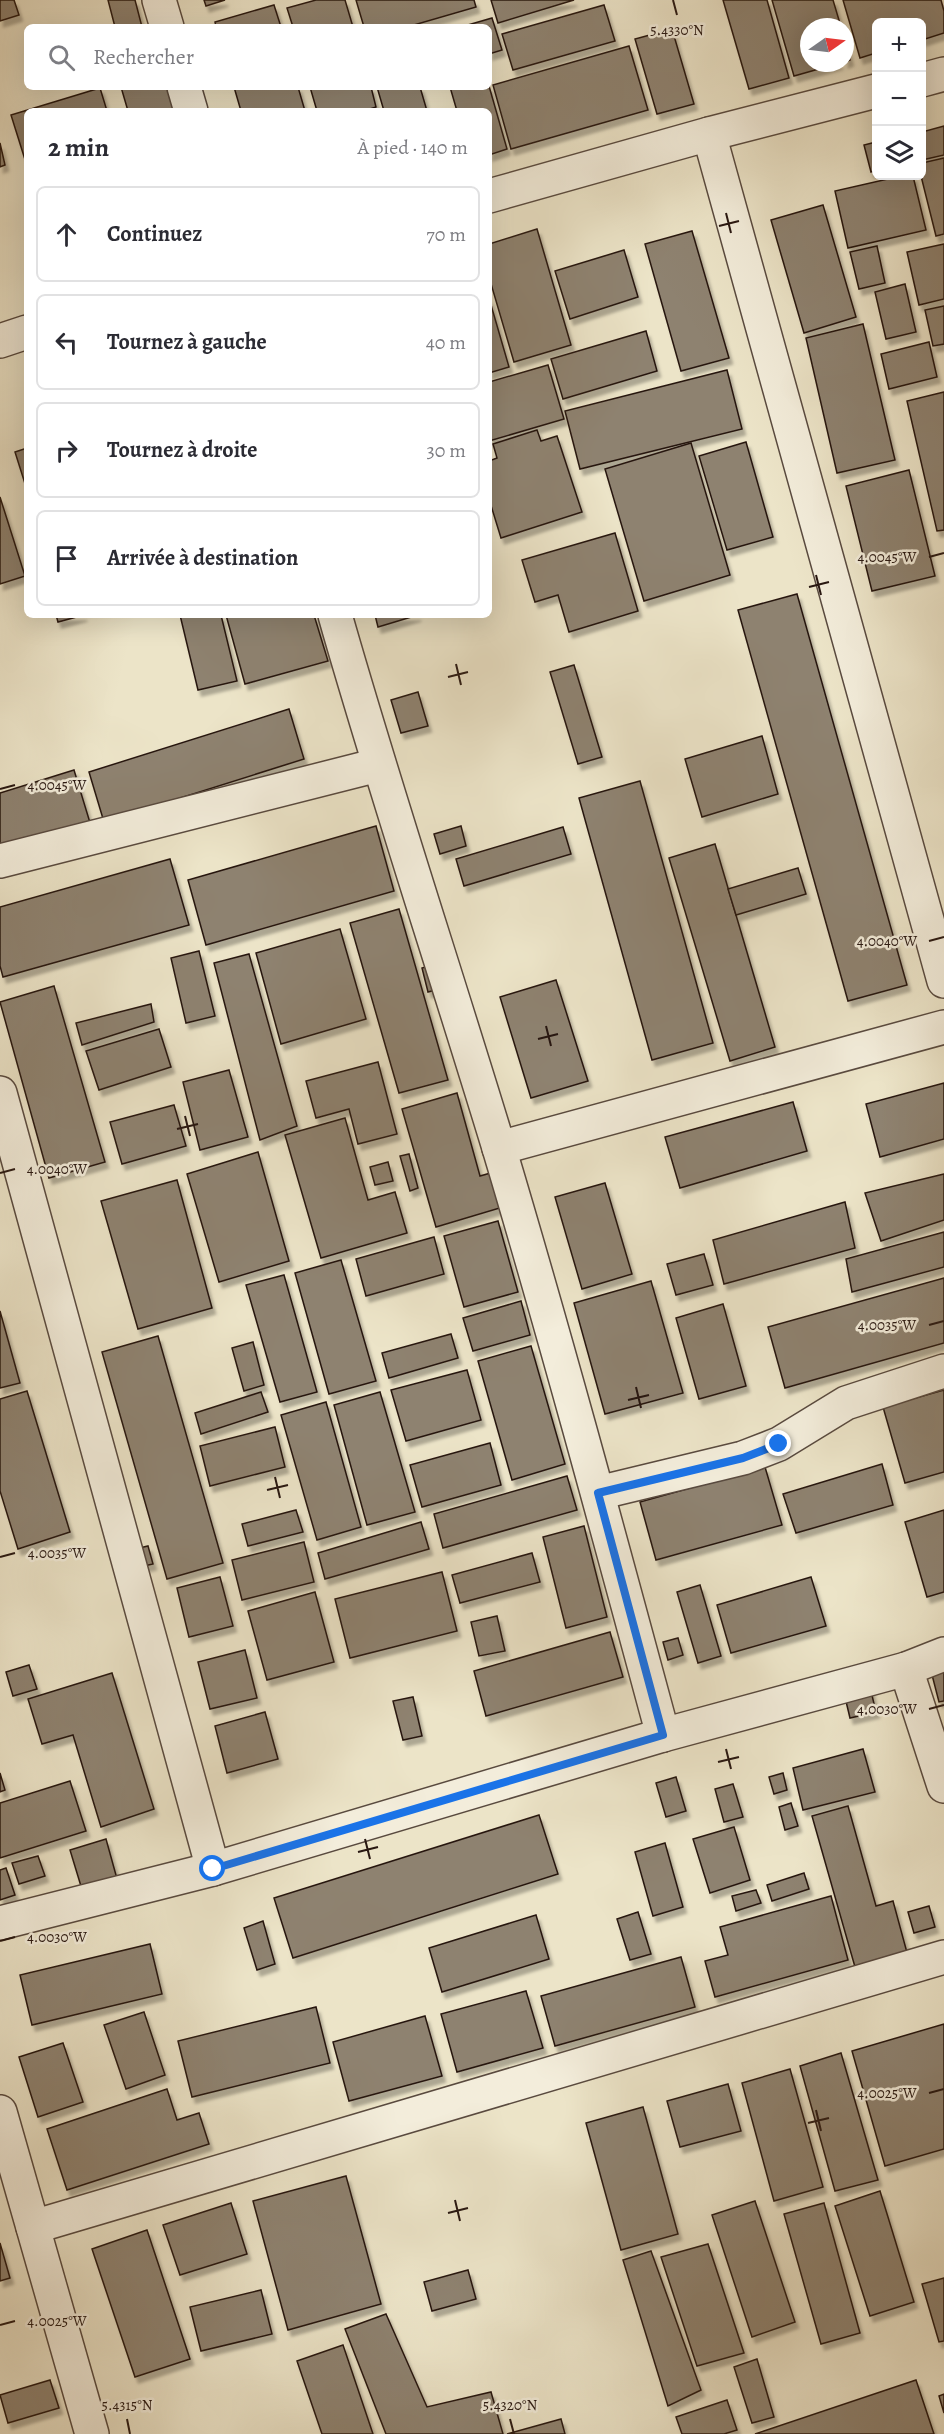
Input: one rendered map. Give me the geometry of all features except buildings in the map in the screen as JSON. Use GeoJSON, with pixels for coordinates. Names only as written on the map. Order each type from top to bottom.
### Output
{"type":"FeatureCollection","features":[{"type":"Feature","properties":{"kind":"street"},"geometry":{"type":"LineString","coordinates":[[159,0],[166,24]]}},
{"type":"Feature","properties":{"kind":"street"},"geometry":{"type":"LineString","coordinates":[[926,79],[944,74]]}},
{"type":"Feature","properties":{"kind":"street"},"geometry":{"type":"LineString","coordinates":[[185,90],[190,108]]}},
{"type":"Feature","properties":{"kind":"street"},"geometry":{"type":"LineString","coordinates":[[492,195],[709,134],[872,92]]}},
{"type":"Feature","properties":{"kind":"street"},"geometry":{"type":"LineString","coordinates":[[709,134],[944,981]]}},
{"type":"Feature","properties":{"kind":"street"},"geometry":{"type":"LineString","coordinates":[[0,341],[24,333]]}},
{"type":"Feature","properties":{"kind":"street"},"geometry":{"type":"LineString","coordinates":[[336,618],[378,765],[499,1148],[598,1493],[663,1735]]}},
{"type":"Feature","properties":{"kind":"street"},"geometry":{"type":"LineString","coordinates":[[0,861],[378,765]]}},
{"type":"Feature","properties":{"kind":"street"},"geometry":{"type":"LineString","coordinates":[[499,1148],[944,1027]]}},
{"type":"Feature","properties":{"kind":"street"},"geometry":{"type":"LineString","coordinates":[[0,1093],[213,1869]]}},
{"type":"Feature","properties":{"kind":"street"},"geometry":{"type":"LineString","coordinates":[[598,1493],[743,1458],[779,1444],[846,1403],[944,1371]]}},
{"type":"Feature","properties":{"kind":"street"},"geometry":{"type":"LineString","coordinates":[[0,1923],[213,1869],[663,1735],[906,1669],[944,1654]]}},
{"type":"Feature","properties":{"kind":"street"},"geometry":{"type":"LineString","coordinates":[[906,1669],[944,1786]]}},
{"type":"Feature","properties":{"kind":"street"},"geometry":{"type":"LineString","coordinates":[[33,2227],[944,1957]]}},
{"type":"Feature","properties":{"kind":"street"},"geometry":{"type":"LineString","coordinates":[[0,2112],[92,2434]]}},
{"type":"Feature","properties":{"kind":"route"},"geometry":{"type":"LineString","coordinates":[[213,1869],[663,1735],[598,1493],[743,1458],[779,1444]]}}]}
